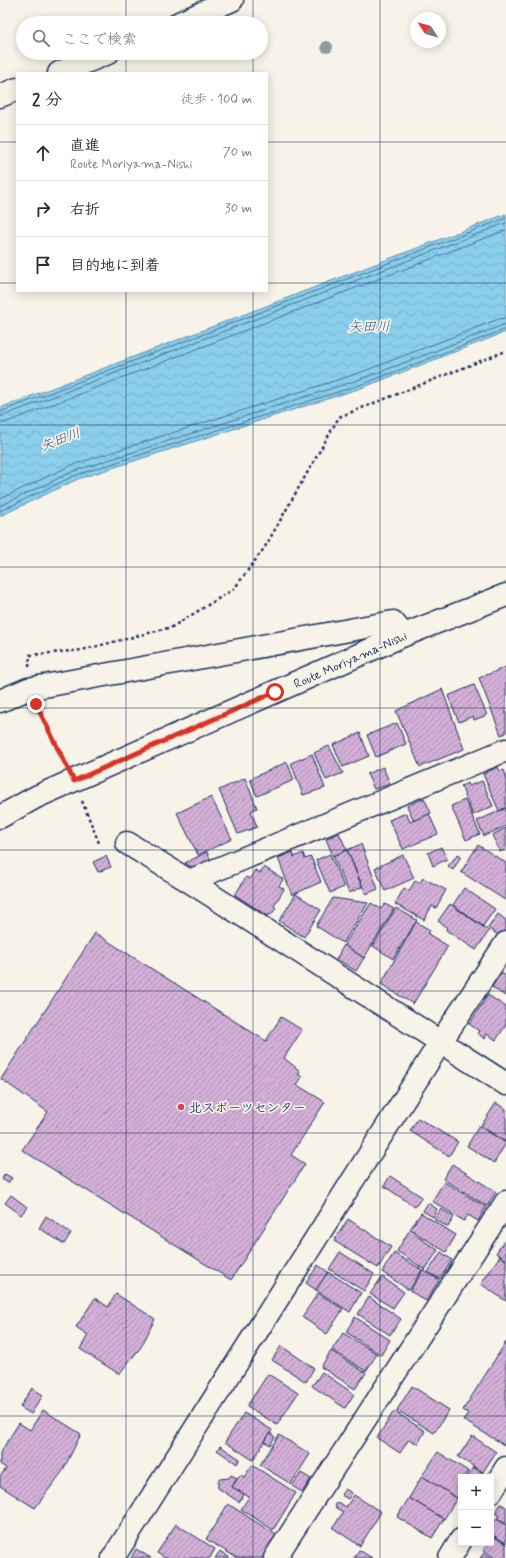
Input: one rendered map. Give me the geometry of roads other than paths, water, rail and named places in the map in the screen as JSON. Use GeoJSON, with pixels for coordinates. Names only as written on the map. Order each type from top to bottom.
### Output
{"type":"FeatureCollection","features":[{"type":"Feature","properties":{"kind":"street"},"geometry":{"type":"LineString","coordinates":[[195,16],[232,0]]}},
{"type":"Feature","properties":{"kind":"street"},"geometry":{"type":"LineString","coordinates":[[61,72],[91,60]]}},
{"type":"Feature","properties":{"kind":"street"},"geometry":{"type":"LineString","coordinates":[[0,96],[16,90]]}},
{"type":"Feature","properties":{"kind":"street","name":"Route Moriyama-Nishi"},"geometry":{"type":"LineString","coordinates":[[0,817],[36,797],[404,635],[506,595]]}},
{"type":"Feature","properties":{"kind":"street"},"geometry":{"type":"LineString","coordinates":[[0,701],[32,697],[394,622],[404,635]]}},
{"type":"Feature","properties":{"kind":"street"},"geometry":{"type":"LineString","coordinates":[[189,881],[505,754]]}},
{"type":"Feature","properties":{"kind":"street"},"geometry":{"type":"LineString","coordinates":[[126,843],[189,881],[506,1084]]}},
{"type":"Feature","properties":{"kind":"street"},"geometry":{"type":"LineString","coordinates":[[113,1558],[440,1043],[506,943]]}},
{"type":"Feature","properties":{"kind":"street"},"geometry":{"type":"LineString","coordinates":[[275,1558],[506,1202]]}},
{"type":"Feature","properties":{"kind":"street"},"geometry":{"type":"LineString","coordinates":[[494,1487],[506,1468]]}},
{"type":"Feature","properties":{"kind":"street"},"geometry":{"type":"LineString","coordinates":[[450,1558],[458,1545]]}},
{"type":"Feature","properties":{"kind":"water","name":"矢田川"},"geometry":{"type":"Polygon","coordinates":[[[506,214],[506,332],[364,387],[78,479],[0,516],[0,408],[506,214]]]}},
{"type":"Feature","properties":{"kind":"place","name":"北スポーツセンター"},"geometry":{"type":"Point","coordinates":[181,1107]}}]}
